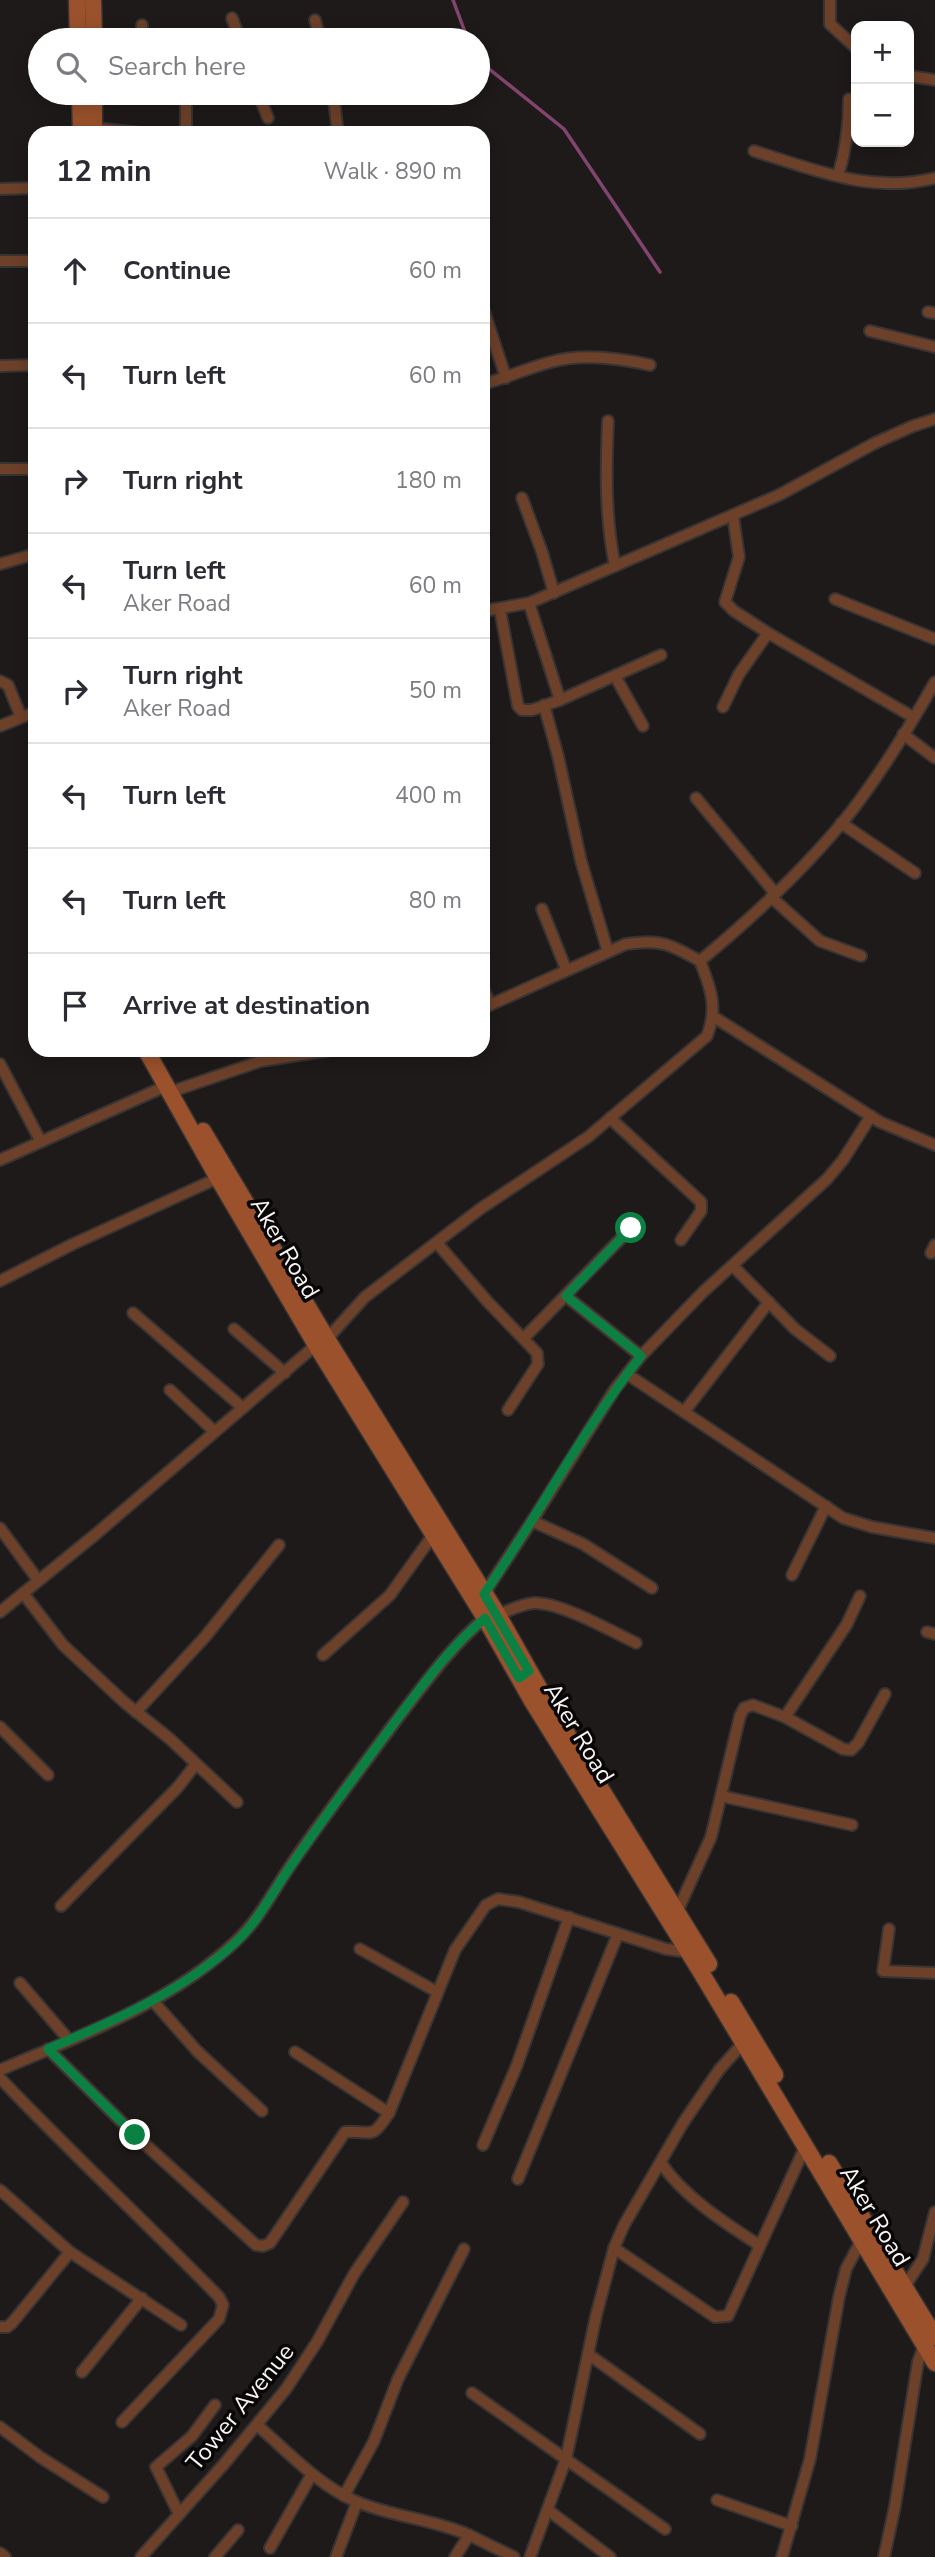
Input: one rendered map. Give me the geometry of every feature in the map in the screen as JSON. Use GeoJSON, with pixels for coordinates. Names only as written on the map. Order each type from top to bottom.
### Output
{"type":"FeatureCollection","features":[{"type":"Feature","properties":{"kind":"street"},"geometry":{"type":"LineString","coordinates":[[78,0],[78,28]]}},
{"type":"Feature","properties":{"kind":"street"},"geometry":{"type":"LineString","coordinates":[[93,0],[94,28]]}},
{"type":"Feature","properties":{"kind":"street"},"geometry":{"type":"LineString","coordinates":[[830,0],[830,24],[851,43]]}},
{"type":"Feature","properties":{"kind":"street"},"geometry":{"type":"LineString","coordinates":[[232,18],[236,28]]}},
{"type":"Feature","properties":{"kind":"street"},"geometry":{"type":"LineString","coordinates":[[315,20],[317,28]]}},
{"type":"Feature","properties":{"kind":"street"},"geometry":{"type":"LineString","coordinates":[[914,77],[935,80]]}},
{"type":"Feature","properties":{"kind":"street"},"geometry":{"type":"LineString","coordinates":[[838,176],[846,150],[849,99]]}},
{"type":"Feature","properties":{"kind":"street"},"geometry":{"type":"LineString","coordinates":[[83,105],[89,126]]}},
{"type":"Feature","properties":{"kind":"street"},"geometry":{"type":"LineString","coordinates":[[91,126],[93,105]]}},
{"type":"Feature","properties":{"kind":"street"},"geometry":{"type":"LineString","coordinates":[[186,105],[186,126]]}},
{"type":"Feature","properties":{"kind":"street"},"geometry":{"type":"LineString","coordinates":[[263,105],[268,118]]}},
{"type":"Feature","properties":{"kind":"street"},"geometry":{"type":"LineString","coordinates":[[334,105],[337,126]]}},
{"type":"Feature","properties":{"kind":"street"},"geometry":{"type":"LineString","coordinates":[[754,151],[878,185],[910,184],[935,178]]}},
{"type":"Feature","properties":{"kind":"street"},"geometry":{"type":"LineString","coordinates":[[0,189],[28,187]]}},
{"type":"Feature","properties":{"kind":"street"},"geometry":{"type":"LineString","coordinates":[[0,261],[28,261]]}},
{"type":"Feature","properties":{"kind":"street"},"geometry":{"type":"LineString","coordinates":[[490,331],[506,377]]}},
{"type":"Feature","properties":{"kind":"street"},"geometry":{"type":"LineString","coordinates":[[870,331],[935,347]]}},
{"type":"Feature","properties":{"kind":"street"},"geometry":{"type":"LineString","coordinates":[[490,382],[552,361],[581,357],[627,360],[650,365]]}},
{"type":"Feature","properties":{"kind":"street"},"geometry":{"type":"LineString","coordinates":[[0,366],[28,365]]}},
{"type":"Feature","properties":{"kind":"street"},"geometry":{"type":"LineString","coordinates":[[490,611],[529,603],[733,516],[828,471],[875,443],[935,419]]}},
{"type":"Feature","properties":{"kind":"street"},"geometry":{"type":"LineString","coordinates":[[608,421],[606,507],[615,566]]}},
{"type":"Feature","properties":{"kind":"street"},"geometry":{"type":"LineString","coordinates":[[0,469],[28,469]]}},
{"type":"Feature","properties":{"kind":"street"},"geometry":{"type":"LineString","coordinates":[[522,498],[554,593]]}},
{"type":"Feature","properties":{"kind":"street"},"geometry":{"type":"LineString","coordinates":[[733,516],[739,557],[725,594],[725,602],[768,633],[913,717]]}},
{"type":"Feature","properties":{"kind":"street"},"geometry":{"type":"LineString","coordinates":[[0,564],[28,556]]}},
{"type":"Feature","properties":{"kind":"street"},"geometry":{"type":"LineString","coordinates":[[835,598],[935,639]]}},
{"type":"Feature","properties":{"kind":"street"},"geometry":{"type":"LineString","coordinates":[[529,603],[560,699]]}},
{"type":"Feature","properties":{"kind":"street"},"geometry":{"type":"LineString","coordinates":[[500,610],[518,706],[522,710],[560,699],[661,655]]}},
{"type":"Feature","properties":{"kind":"street"},"geometry":{"type":"LineString","coordinates":[[723,707],[739,674],[768,633]]}},
{"type":"Feature","properties":{"kind":"street"},"geometry":{"type":"LineString","coordinates":[[615,676],[643,726]]}},
{"type":"Feature","properties":{"kind":"street"},"geometry":{"type":"LineString","coordinates":[[0,681],[8,685],[21,717]]}},
{"type":"Feature","properties":{"kind":"street"},"geometry":{"type":"LineString","coordinates":[[701,961],[773,895],[841,822],[882,767],[935,682]]}},
{"type":"Feature","properties":{"kind":"street"},"geometry":{"type":"LineString","coordinates":[[544,705],[581,860],[608,952]]}},
{"type":"Feature","properties":{"kind":"street"},"geometry":{"type":"LineString","coordinates":[[0,726],[28,714]]}},
{"type":"Feature","properties":{"kind":"street"},"geometry":{"type":"LineString","coordinates":[[903,734],[935,758]]}},
{"type":"Feature","properties":{"kind":"street"},"geometry":{"type":"LineString","coordinates":[[696,798],[773,895],[820,941],[861,956]]}},
{"type":"Feature","properties":{"kind":"street"},"geometry":{"type":"LineString","coordinates":[[841,822],[915,873]]}},
{"type":"Feature","properties":{"kind":"street"},"geometry":{"type":"LineString","coordinates":[[542,909],[566,970]]}},
{"type":"Feature","properties":{"kind":"street"},"geometry":{"type":"LineString","coordinates":[[0,1612],[321,1342],[365,1297],[480,1209],[588,1137],[707,1036],[714,1017],[701,961],[674,946],[652,941],[626,944],[490,1004]]}},
{"type":"Feature","properties":{"kind":"street"},"geometry":{"type":"LineString","coordinates":[[714,1017],[871,1116],[935,1145]]}},
{"type":"Feature","properties":{"kind":"street","name":"Aker Road"},"geometry":{"type":"LineString","coordinates":[[151,1057],[173,1088],[433,1535],[492,1617],[743,2043],[778,2090],[905,2286],[929,2342],[935,2364]]}},
{"type":"Feature","properties":{"kind":"street","name":"Aker Road"},"geometry":{"type":"LineString","coordinates":[[161,1057],[173,1088],[218,1178],[484,1594],[492,1617]]}},
{"type":"Feature","properties":{"kind":"street"},"geometry":{"type":"LineString","coordinates":[[0,1160],[173,1088],[256,1057]]}},
{"type":"Feature","properties":{"kind":"street"},"geometry":{"type":"LineString","coordinates":[[0,1064],[41,1142]]}},
{"type":"Feature","properties":{"kind":"street"},"geometry":{"type":"LineString","coordinates":[[484,1594],[615,1389],[641,1356],[704,1292],[827,1179],[843,1160],[871,1116]]}},
{"type":"Feature","properties":{"kind":"street"},"geometry":{"type":"LineString","coordinates":[[610,1118],[701,1202],[701,1211],[681,1240]]}},
{"type":"Feature","properties":{"kind":"street"},"geometry":{"type":"LineString","coordinates":[[0,1281],[85,1238],[218,1178]]}},
{"type":"Feature","properties":{"kind":"street"},"geometry":{"type":"LineString","coordinates":[[524,1338],[631,1228]]}},
{"type":"Feature","properties":{"kind":"street"},"geometry":{"type":"LineString","coordinates":[[437,1243],[487,1301],[536,1350],[539,1360],[508,1410]]}},
{"type":"Feature","properties":{"kind":"street"},"geometry":{"type":"LineString","coordinates":[[733,1266],[795,1329],[830,1356]]}},
{"type":"Feature","properties":{"kind":"street"},"geometry":{"type":"LineString","coordinates":[[566,1296],[641,1356]]}},
{"type":"Feature","properties":{"kind":"street"},"geometry":{"type":"LineString","coordinates":[[684,1412],[769,1302]]}},
{"type":"Feature","properties":{"kind":"street"},"geometry":{"type":"LineString","coordinates":[[133,1313],[243,1408]]}},
{"type":"Feature","properties":{"kind":"street"},"geometry":{"type":"LineString","coordinates":[[234,1329],[285,1373]]}},
{"type":"Feature","properties":{"kind":"street"},"geometry":{"type":"LineString","coordinates":[[627,1374],[843,1518],[872,1527],[935,1538]]}},
{"type":"Feature","properties":{"kind":"street"},"geometry":{"type":"LineString","coordinates":[[170,1390],[215,1432]]}},
{"type":"Feature","properties":{"kind":"street"},"geometry":{"type":"LineString","coordinates":[[792,1575],[826,1507]]}},
{"type":"Feature","properties":{"kind":"street"},"geometry":{"type":"LineString","coordinates":[[532,1521],[583,1544],[652,1588]]}},
{"type":"Feature","properties":{"kind":"street"},"geometry":{"type":"LineString","coordinates":[[0,1528],[38,1580]]}},
{"type":"Feature","properties":{"kind":"street"},"geometry":{"type":"LineString","coordinates":[[323,1655],[390,1595],[433,1535]]}},
{"type":"Feature","properties":{"kind":"street"},"geometry":{"type":"LineString","coordinates":[[136,1712],[205,1637],[279,1545]]}},
{"type":"Feature","properties":{"kind":"street"},"geometry":{"type":"LineString","coordinates":[[23,1593],[63,1645],[237,1802]]}},
{"type":"Feature","properties":{"kind":"street"},"geometry":{"type":"LineString","coordinates":[[786,1717],[847,1624],[860,1596]]}},
{"type":"Feature","properties":{"kind":"street"},"geometry":{"type":"LineString","coordinates":[[0,2070],[153,2001],[202,1971],[238,1940],[263,1910],[292,1863],[424,1685],[469,1632],[492,1617],[524,1605],[538,1603],[564,1610],[636,1643]]}},
{"type":"Feature","properties":{"kind":"street","name":"Aker Road"},"geometry":{"type":"LineString","coordinates":[[524,1675],[677,1912],[778,2090],[806,2146],[929,2342]]}},
{"type":"Feature","properties":{"kind":"street"},"geometry":{"type":"LineString","coordinates":[[677,1912],[711,1837],[744,1708],[753,1705],[786,1717],[843,1749],[851,1750],[858,1743],[885,1694]]}},
{"type":"Feature","properties":{"kind":"street"},"geometry":{"type":"LineString","coordinates":[[0,1727],[48,1775]]}},
{"type":"Feature","properties":{"kind":"street"},"geometry":{"type":"LineString","coordinates":[[61,1906],[178,1787],[196,1764]]}},
{"type":"Feature","properties":{"kind":"street"},"geometry":{"type":"LineString","coordinates":[[721,1796],[852,1825]]}},
{"type":"Feature","properties":{"kind":"street"},"geometry":{"type":"LineString","coordinates":[[48,2049],[135,2135],[256,2245],[263,2246],[270,2242],[345,2132],[373,2133],[389,2113],[455,1950],[486,1905],[498,1899],[509,1900],[666,1949],[688,1952]]}},
{"type":"Feature","properties":{"kind":"street"},"geometry":{"type":"LineString","coordinates":[[483,2145],[517,2064],[569,1917]]}},
{"type":"Feature","properties":{"kind":"street"},"geometry":{"type":"LineString","coordinates":[[889,1929],[883,1971],[935,1973]]}},
{"type":"Feature","properties":{"kind":"street"},"geometry":{"type":"LineString","coordinates":[[518,2179],[618,1934]]}},
{"type":"Feature","properties":{"kind":"street"},"geometry":{"type":"LineString","coordinates":[[360,1949],[437,1992]]}},
{"type":"Feature","properties":{"kind":"street"},"geometry":{"type":"LineString","coordinates":[[20,1983],[69,2040]]}},
{"type":"Feature","properties":{"kind":"street"},"geometry":{"type":"LineString","coordinates":[[153,2001],[197,2051],[262,2111]]}},
{"type":"Feature","properties":{"kind":"street"},"geometry":{"type":"LineString","coordinates":[[530,2557],[566,2459],[614,2248],[624,2225],[719,2070],[743,2043]]}},
{"type":"Feature","properties":{"kind":"street"},"geometry":{"type":"LineString","coordinates":[[295,2052],[389,2113]]}},
{"type":"Feature","properties":{"kind":"street"},"geometry":{"type":"LineString","coordinates":[[0,2078],[152,2228],[223,2305],[219,2319],[121,2422]]}},
{"type":"Feature","properties":{"kind":"street"},"geometry":{"type":"LineString","coordinates":[[614,2248],[707,2312],[720,2318],[728,2316],[806,2146]]}},
{"type":"Feature","properties":{"kind":"street"},"geometry":{"type":"LineString","coordinates":[[661,2163],[669,2175],[694,2197],[732,2228],[759,2245]]}},
{"type":"Feature","properties":{"kind":"street"},"geometry":{"type":"LineString","coordinates":[[0,2190],[70,2252],[181,2325]]}},
{"type":"Feature","properties":{"kind":"street","name":"Tower Avenue"},"geometry":{"type":"LineString","coordinates":[[141,2557],[286,2389],[317,2342],[354,2274],[402,2202]]}},
{"type":"Feature","properties":{"kind":"street"},"geometry":{"type":"LineString","coordinates":[[905,2286],[923,2259],[935,2212]]}},
{"type":"Feature","properties":{"kind":"street"},"geometry":{"type":"LineString","coordinates":[[782,2557],[810,2459],[841,2288],[846,2269],[862,2239]]}},
{"type":"Feature","properties":{"kind":"street"},"geometry":{"type":"LineString","coordinates":[[344,2496],[374,2441],[398,2379],[464,2249]]}},
{"type":"Feature","properties":{"kind":"street"},"geometry":{"type":"LineString","coordinates":[[0,2327],[12,2323],[70,2252]]}},
{"type":"Feature","properties":{"kind":"street"},"geometry":{"type":"LineString","coordinates":[[82,2372],[142,2298]]}},
{"type":"Feature","properties":{"kind":"street"},"geometry":{"type":"LineString","coordinates":[[884,2557],[918,2362],[929,2342]]}},
{"type":"Feature","properties":{"kind":"street"},"geometry":{"type":"LineString","coordinates":[[588,2354],[700,2434]]}},
{"type":"Feature","properties":{"kind":"street"},"geometry":{"type":"LineString","coordinates":[[472,2393],[664,2529]]}},
{"type":"Feature","properties":{"kind":"street"},"geometry":{"type":"LineString","coordinates":[[179,2514],[156,2468],[192,2436],[215,2405]]}},
{"type":"Feature","properties":{"kind":"street"},"geometry":{"type":"LineString","coordinates":[[257,2425],[312,2474],[344,2496],[399,2515],[447,2526],[514,2557]]}},
{"type":"Feature","properties":{"kind":"street"},"geometry":{"type":"LineString","coordinates":[[0,2427],[40,2457],[103,2497]]}},
{"type":"Feature","properties":{"kind":"street"},"geometry":{"type":"LineString","coordinates":[[270,2548],[312,2474]]}},
{"type":"Feature","properties":{"kind":"street"},"geometry":{"type":"LineString","coordinates":[[718,2500],[792,2526]]}},
{"type":"Feature","properties":{"kind":"street"},"geometry":{"type":"LineString","coordinates":[[336,2557],[357,2502]]}},
{"type":"Feature","properties":{"kind":"street"},"geometry":{"type":"LineString","coordinates":[[548,2510],[610,2557]]}},
{"type":"Feature","properties":{"kind":"street"},"geometry":{"type":"LineString","coordinates":[[215,2557],[238,2530]]}},
{"type":"Feature","properties":{"kind":"street"},"geometry":{"type":"LineString","coordinates":[[455,2557],[469,2535]]}},
{"type":"Feature","properties":{"kind":"street"},"geometry":{"type":"LineString","coordinates":[[0,2553],[5,2557]]}},
{"type":"Feature","properties":{"kind":"waterway"},"geometry":{"type":"LineString","coordinates":[[453,0],[464,28]]}},
{"type":"Feature","properties":{"kind":"waterway"},"geometry":{"type":"LineString","coordinates":[[490,70],[564,129],[660,272]]}},
{"type":"Feature","properties":{"kind":"route"},"geometry":{"type":"LineString","coordinates":[[135,2135],[48,2049],[153,2001],[202,1971],[238,1940],[263,1910],[292,1863],[350,1782],[424,1685],[469,1632],[485,1618],[519,1678],[529,1671],[484,1594],[615,1389],[641,1356],[566,1296],[631,1228]]}}]}
